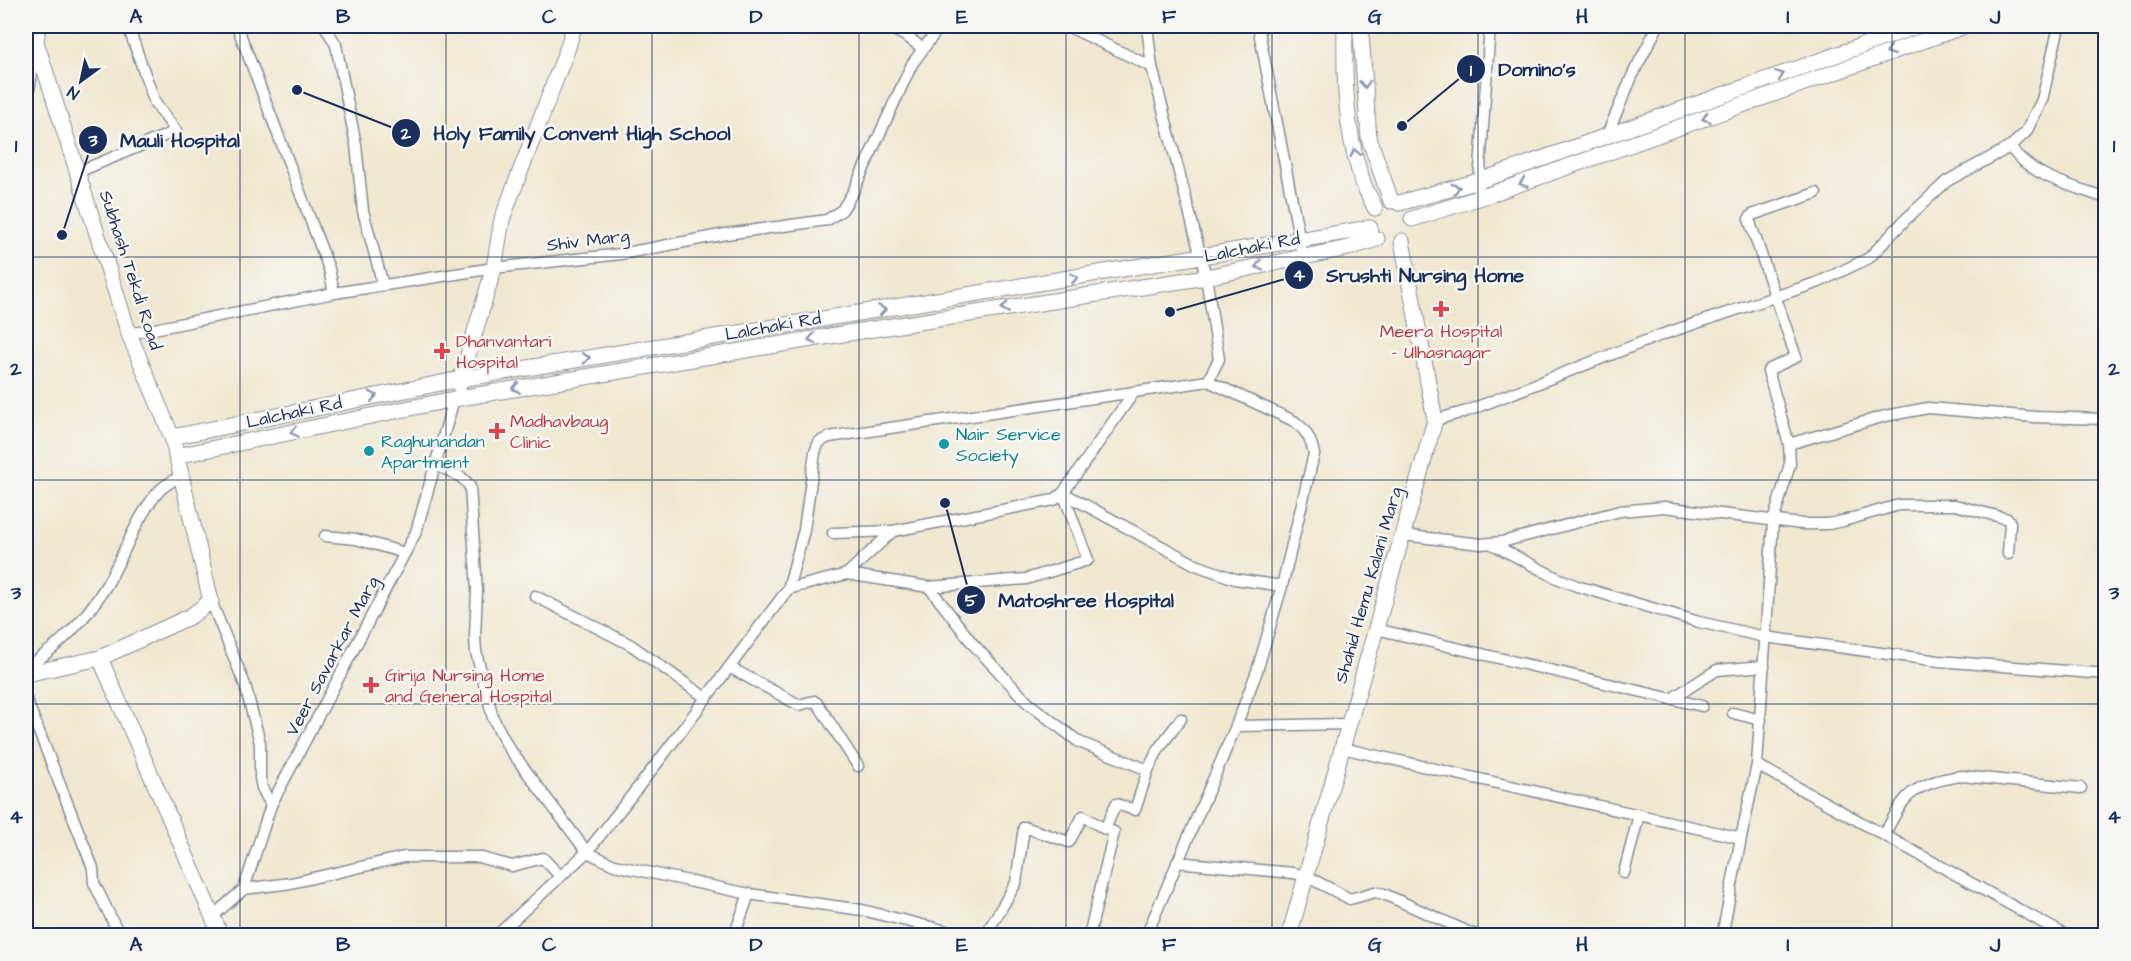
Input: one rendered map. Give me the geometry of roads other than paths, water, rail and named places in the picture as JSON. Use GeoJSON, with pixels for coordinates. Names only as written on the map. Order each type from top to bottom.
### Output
{"type":"FeatureCollection","features":[{"type":"Feature","properties":{"kind":"main road","name":"Subhash Tekdi Road"},"geometry":{"type":"LineString","coordinates":[[38,26],[36,42],[129,334],[172,437],[211,601]]}},
{"type":"Feature","properties":{"kind":"main road"},"geometry":{"type":"LineString","coordinates":[[454,399],[494,268],[502,219],[574,26]]}},
{"type":"Feature","properties":{"kind":"main road"},"geometry":{"type":"LineString","coordinates":[[1345,26],[1346,82],[1352,142],[1360,176],[1375,208]]}},
{"type":"Feature","properties":{"kind":"main road"},"geometry":{"type":"LineString","coordinates":[[1362,26],[1369,138],[1395,202],[1408,211],[1412,219],[1410,231],[1402,240],[1389,243],[1374,233],[1370,219],[1375,208],[1382,203],[1395,202],[1479,181],[1918,26]]}},
{"type":"Feature","properties":{"kind":"main road"},"geometry":{"type":"LineString","coordinates":[[1412,219],[1604,154],[1928,31],[1965,26]]}},
{"type":"Feature","properties":{"kind":"main road"},"geometry":{"type":"LineString","coordinates":[[1604,154],[1606,137]]}},
{"type":"Feature","properties":{"kind":"main road","name":"Lalchaki Rd"},"geometry":{"type":"LineString","coordinates":[[172,437],[461,378],[1201,258],[1300,238],[1374,233]]}},
{"type":"Feature","properties":{"kind":"main road","name":"Lalchaki Rd"},"geometry":{"type":"LineString","coordinates":[[176,456],[454,399],[849,333],[1206,277],[1348,248],[1374,233]]}},
{"type":"Feature","properties":{"kind":"main road","name":"Shahid Hemu Kalani Marg"},"geometry":{"type":"LineString","coordinates":[[1289,936],[1435,420],[1402,240]]}},
{"type":"Feature","properties":{"kind":"main road"},"geometry":{"type":"LineString","coordinates":[[973,295],[973,313]]}},
{"type":"Feature","properties":{"kind":"main road"},"geometry":{"type":"LineString","coordinates":[[848,316],[849,333]]}},
{"type":"Feature","properties":{"kind":"main road"},"geometry":{"type":"LineString","coordinates":[[29,672],[100,658],[191,616],[211,601]]}},
{"type":"Feature","properties":{"kind":"main road"},"geometry":{"type":"LineString","coordinates":[[100,658],[214,915],[221,936]]}},
{"type":"Feature","properties":{"kind":"street"},"geometry":{"type":"LineString","coordinates":[[78,172],[176,131],[155,103],[128,26]]}},
{"type":"Feature","properties":{"kind":"street"},"geometry":{"type":"LineString","coordinates":[[237,26],[329,269],[334,293]]}},
{"type":"Feature","properties":{"kind":"street"},"geometry":{"type":"LineString","coordinates":[[325,26],[336,45],[356,145],[363,211],[383,285]]}},
{"type":"Feature","properties":{"kind":"street"},"geometry":{"type":"LineString","coordinates":[[886,26],[922,48]]}},
{"type":"Feature","properties":{"kind":"street","name":"Shiv Marg"},"geometry":{"type":"LineString","coordinates":[[129,334],[334,293],[494,268],[621,254],[726,234],[827,220],[842,210],[854,192],[912,64],[940,26]]}},
{"type":"Feature","properties":{"kind":"street"},"geometry":{"type":"LineString","coordinates":[[1067,26],[1152,67]]}},
{"type":"Feature","properties":{"kind":"street"},"geometry":{"type":"LineString","coordinates":[[1147,26],[1152,67],[1206,277],[1219,359],[1208,381]]}},
{"type":"Feature","properties":{"kind":"street"},"geometry":{"type":"LineString","coordinates":[[1258,26],[1303,257]]}},
{"type":"Feature","properties":{"kind":"street"},"geometry":{"type":"LineString","coordinates":[[1478,198],[1490,26]]}},
{"type":"Feature","properties":{"kind":"street"},"geometry":{"type":"LineString","coordinates":[[1606,137],[1634,72],[1658,26]]}},
{"type":"Feature","properties":{"kind":"street"},"geometry":{"type":"LineString","coordinates":[[1435,420],[1467,411],[1661,335],[1820,282],[1869,258],[1947,181],[2010,147],[2026,132],[2042,100],[2059,26]]}},
{"type":"Feature","properties":{"kind":"street"},"geometry":{"type":"LineString","coordinates":[[26,110],[36,42]]}},
{"type":"Feature","properties":{"kind":"street"},"geometry":{"type":"LineString","coordinates":[[2010,147],[2019,159],[2036,171],[2062,183],[2106,198]]}},
{"type":"Feature","properties":{"kind":"street"},"geometry":{"type":"LineString","coordinates":[[1722,936],[1757,765],[1773,522],[1790,464],[1789,444],[1768,376],[1770,369],[1796,357],[1750,218],[1816,193]]}},
{"type":"Feature","properties":{"kind":"street"},"geometry":{"type":"LineString","coordinates":[[496,936],[586,852],[788,589],[804,530],[815,452],[819,442],[829,437],[1208,381],[1294,421],[1304,429],[1314,454],[1282,586],[1257,671],[1236,726],[1146,936]]}},
{"type":"Feature","properties":{"kind":"street"},"geometry":{"type":"LineString","coordinates":[[833,533],[892,531],[1054,500],[1063,493],[1134,392]]}},
{"type":"Feature","properties":{"kind":"street","name":"Veer Savarkar Marg"},"geometry":{"type":"LineString","coordinates":[[244,889],[271,805],[416,532],[454,399]]}},
{"type":"Feature","properties":{"kind":"street"},"geometry":{"type":"LineString","coordinates":[[1789,444],[1885,416],[1928,408],[2035,417],[2106,419]]}},
{"type":"Feature","properties":{"kind":"street"},"geometry":{"type":"LineString","coordinates":[[435,465],[458,475],[470,487],[477,590],[476,652],[493,718],[508,747],[586,852],[614,865],[749,894],[862,910],[966,936]]}},
{"type":"Feature","properties":{"kind":"street"},"geometry":{"type":"LineString","coordinates":[[29,672],[84,618],[106,585],[150,506],[162,489],[180,476]]}},
{"type":"Feature","properties":{"kind":"street"},"geometry":{"type":"LineString","coordinates":[[1063,493],[1196,565],[1235,579],[1282,586]]}},
{"type":"Feature","properties":{"kind":"street"},"geometry":{"type":"LineString","coordinates":[[788,589],[847,574],[929,587],[1026,579],[1088,560],[1063,493]]}},
{"type":"Feature","properties":{"kind":"street"},"geometry":{"type":"LineString","coordinates":[[1402,535],[1490,543],[1522,538],[1620,511],[1664,507],[1773,522],[1828,524],[1899,505],[1955,505],[2008,519],[2010,523],[2008,554]]}},
{"type":"Feature","properties":{"kind":"street"},"geometry":{"type":"LineString","coordinates":[[847,574],[892,531]]}},
{"type":"Feature","properties":{"kind":"street"},"geometry":{"type":"LineString","coordinates":[[326,536],[356,539],[405,553]]}},
{"type":"Feature","properties":{"kind":"street"},"geometry":{"type":"LineString","coordinates":[[1490,543],[1577,586],[1700,622],[1766,637],[1938,661],[2106,674]]}},
{"type":"Feature","properties":{"kind":"street"},"geometry":{"type":"LineString","coordinates":[[929,587],[973,644],[1029,703],[1078,742],[1148,770]]}},
{"type":"Feature","properties":{"kind":"street"},"geometry":{"type":"LineString","coordinates":[[535,596],[631,645],[706,698]]}},
{"type":"Feature","properties":{"kind":"street"},"geometry":{"type":"LineString","coordinates":[[211,601],[245,685],[260,743],[262,788],[271,805]]}},
{"type":"Feature","properties":{"kind":"street"},"geometry":{"type":"LineString","coordinates":[[1376,629],[1702,706]]}},
{"type":"Feature","properties":{"kind":"street"},"geometry":{"type":"LineString","coordinates":[[1671,699],[1717,670],[1764,666]]}},
{"type":"Feature","properties":{"kind":"street"},"geometry":{"type":"LineString","coordinates":[[729,667],[799,705],[814,701],[818,704],[858,766]]}},
{"type":"Feature","properties":{"kind":"street"},"geometry":{"type":"LineString","coordinates":[[26,699],[93,868],[94,883],[120,936]]}},
{"type":"Feature","properties":{"kind":"street"},"geometry":{"type":"LineString","coordinates":[[1732,713],[1761,720]]}},
{"type":"Feature","properties":{"kind":"street"},"geometry":{"type":"LineString","coordinates":[[1105,829],[1116,804],[1135,810],[1148,770],[1159,748],[1181,719]]}},
{"type":"Feature","properties":{"kind":"street"},"geometry":{"type":"LineString","coordinates":[[1236,726],[1349,724]]}},
{"type":"Feature","properties":{"kind":"street"},"geometry":{"type":"LineString","coordinates":[[1342,748],[1741,838]]}},
{"type":"Feature","properties":{"kind":"street"},"geometry":{"type":"LineString","coordinates":[[1757,765],[2067,936]]}},
{"type":"Feature","properties":{"kind":"street"},"geometry":{"type":"LineString","coordinates":[[1884,835],[1904,800],[1925,786],[1947,777],[1962,776],[2081,788]]}},
{"type":"Feature","properties":{"kind":"street"},"geometry":{"type":"LineString","coordinates":[[1624,873],[1639,815]]}},
{"type":"Feature","properties":{"kind":"street"},"geometry":{"type":"LineString","coordinates":[[985,936],[1016,883],[1024,827],[1069,842],[1083,816],[1114,832],[1089,936]]}},
{"type":"Feature","properties":{"kind":"street"},"geometry":{"type":"LineString","coordinates":[[214,915],[244,889],[291,883],[404,857],[478,857],[512,866],[543,858],[560,876]]}},
{"type":"Feature","properties":{"kind":"street"},"geometry":{"type":"LineString","coordinates":[[1178,862],[1293,873],[1306,876],[1350,899],[1375,892],[1384,894],[1477,936]]}},
{"type":"Feature","properties":{"kind":"street"},"geometry":{"type":"LineString","coordinates":[[734,936],[749,894]]}},
{"type":"Feature","properties":{"kind":"place","name":"Holy Family Convent High School"},"geometry":{"type":"Point","coordinates":[297,90]}},
{"type":"Feature","properties":{"kind":"place","name":"Domino's"},"geometry":{"type":"Point","coordinates":[1402,126]}},
{"type":"Feature","properties":{"kind":"place","name":"Mauli Hospital"},"geometry":{"type":"Point","coordinates":[62,235]}},
{"type":"Feature","properties":{"kind":"place","name":"Meera Hospital - Ulhasnagar"},"geometry":{"type":"Point","coordinates":[1441,309]}},
{"type":"Feature","properties":{"kind":"place","name":"Srushti Nursing Home"},"geometry":{"type":"Point","coordinates":[1170,312]}},
{"type":"Feature","properties":{"kind":"place","name":"Dhanvantari Hospital"},"geometry":{"type":"Point","coordinates":[442,351]}},
{"type":"Feature","properties":{"kind":"place","name":"Madhavbaug Clinic"},"geometry":{"type":"Point","coordinates":[497,431]}},
{"type":"Feature","properties":{"kind":"place","name":"Nair Service Society"},"geometry":{"type":"Point","coordinates":[944,444]}},
{"type":"Feature","properties":{"kind":"place","name":"Raghunandan Apartment"},"geometry":{"type":"Point","coordinates":[369,451]}},
{"type":"Feature","properties":{"kind":"place","name":"Matoshree Hospital"},"geometry":{"type":"Point","coordinates":[945,503]}},
{"type":"Feature","properties":{"kind":"place","name":"Girija Nursing Home and General Hospital"},"geometry":{"type":"Point","coordinates":[371,685]}}]}
